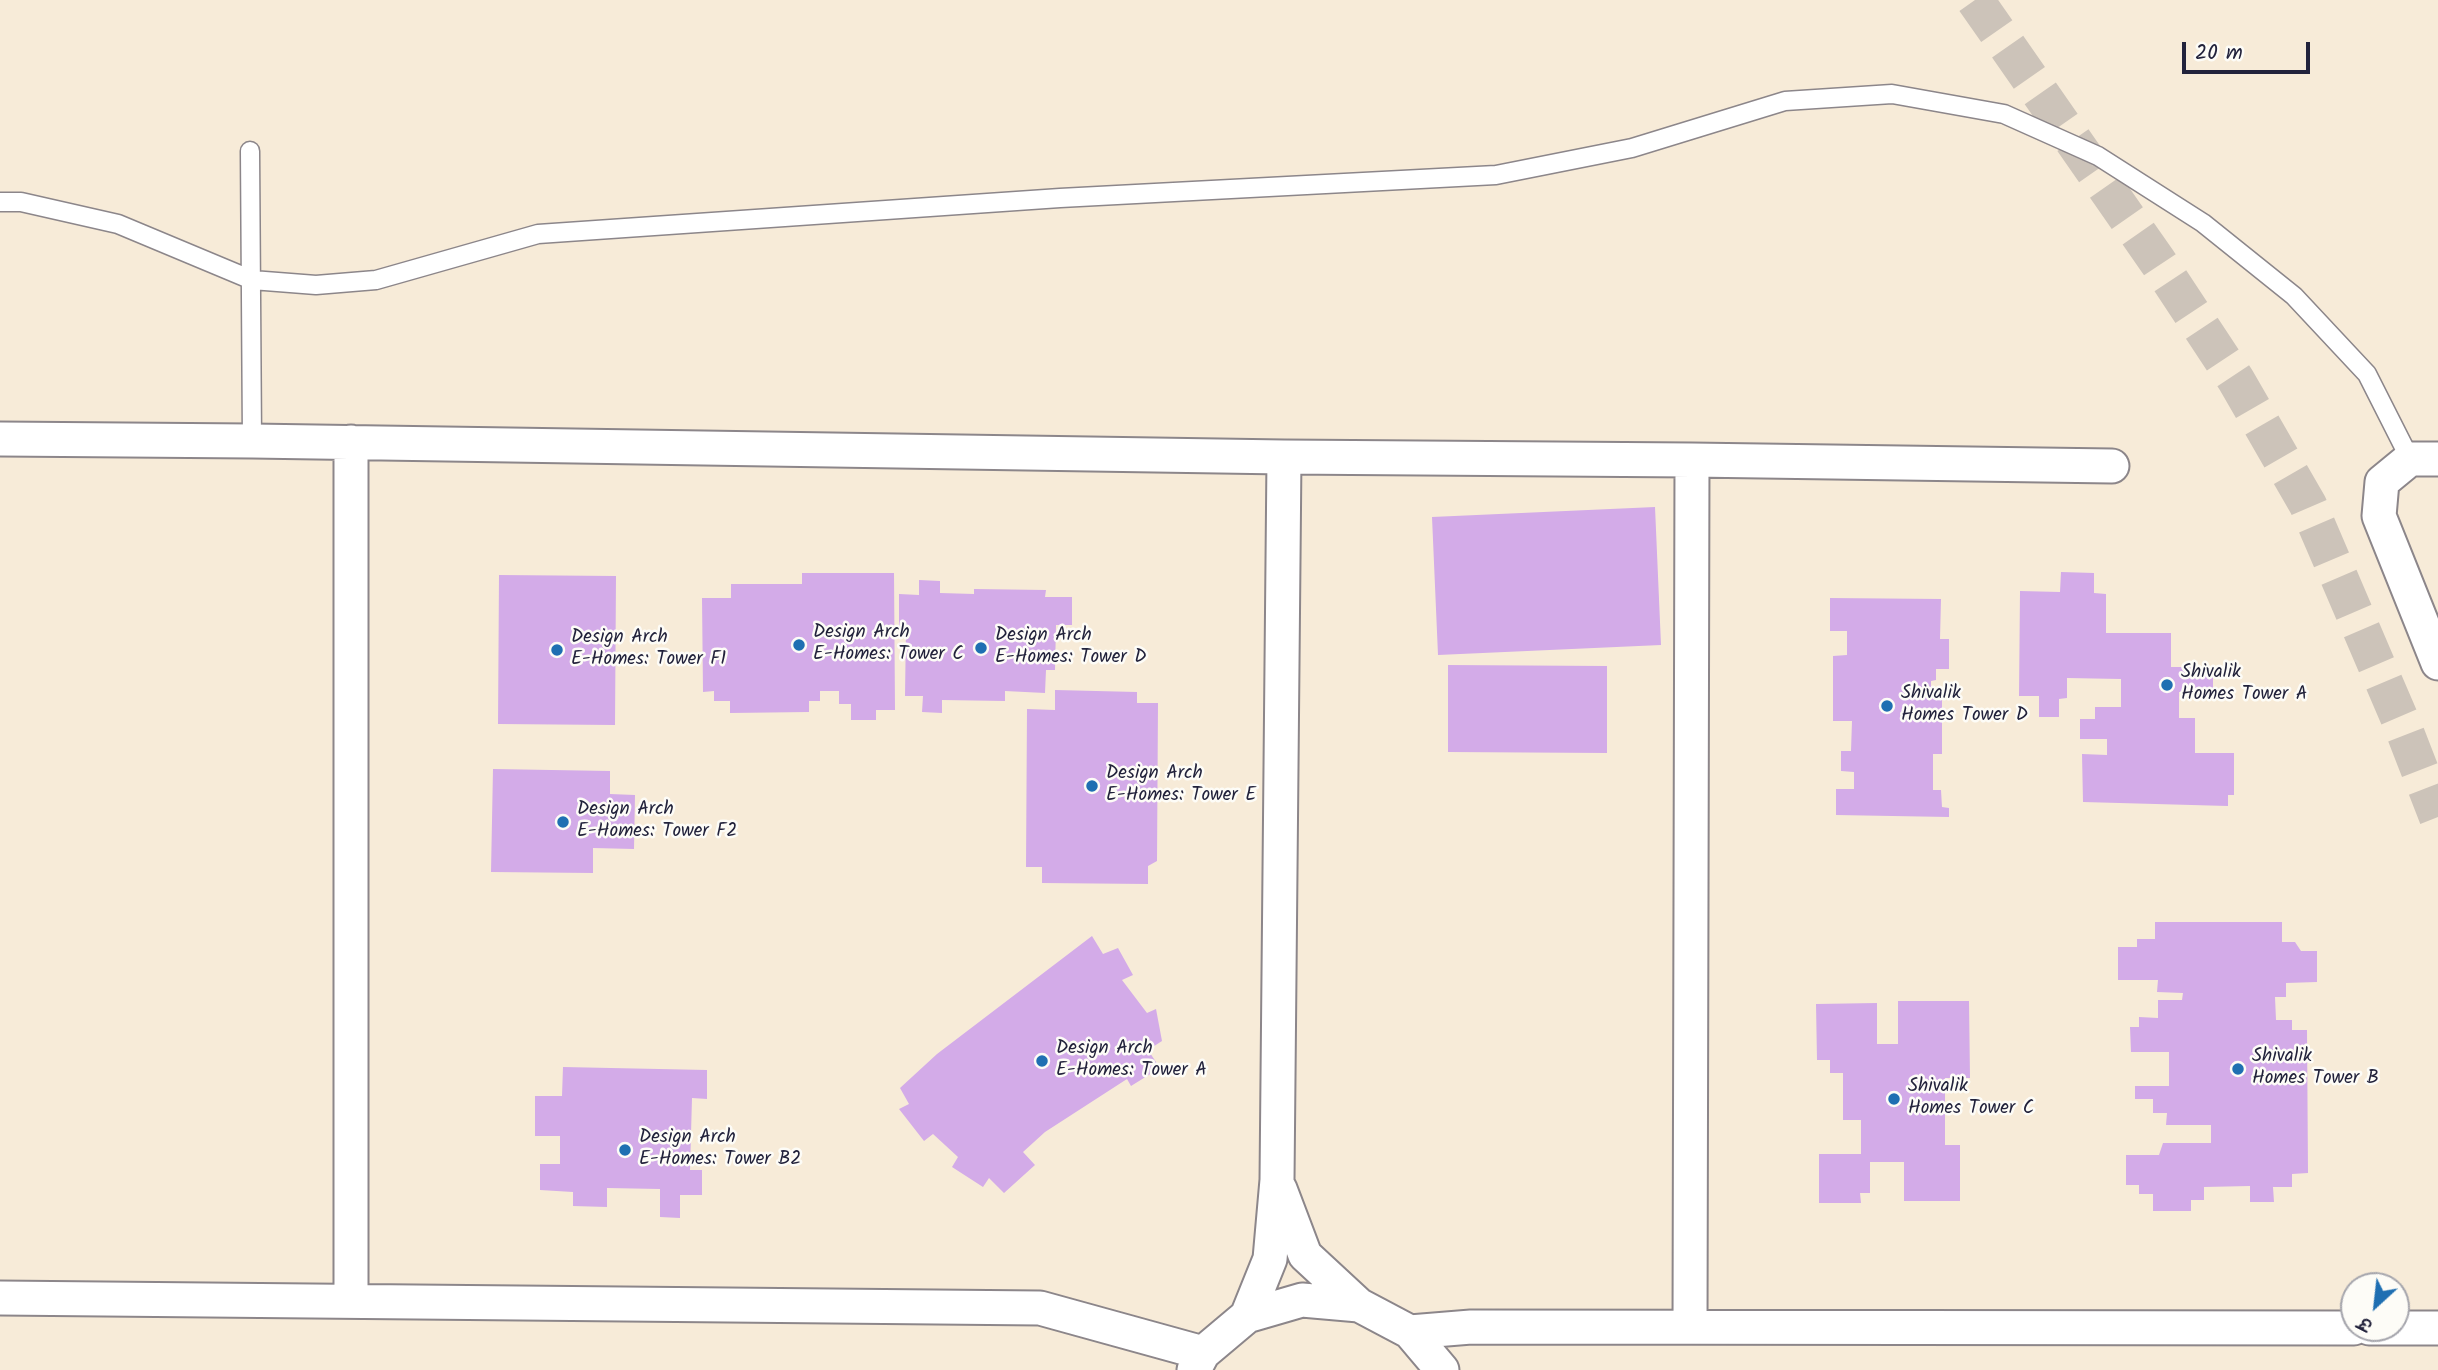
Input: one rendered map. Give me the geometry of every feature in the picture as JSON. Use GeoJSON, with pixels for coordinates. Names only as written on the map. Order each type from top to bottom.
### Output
{"type":"FeatureCollection","features":[{"type":"Feature","properties":{"kind":"street"},"geometry":{"type":"LineString","coordinates":[[0,439],[252,440],[1284,457],[2112,466]]}},
{"type":"Feature","properties":{"kind":"street"},"geometry":{"type":"LineString","coordinates":[[351,442],[351,1301]]}},
{"type":"Feature","properties":{"kind":"street"},"geometry":{"type":"LineString","coordinates":[[0,1298],[1040,1308],[1198,1362],[1247,1316],[1270,1259],[1277,1180],[1284,457]]}},
{"type":"Feature","properties":{"kind":"street"},"geometry":{"type":"LineString","coordinates":[[2424,459],[2382,482],[2379,516],[2438,663]]}},
{"type":"Feature","properties":{"kind":"street"},"geometry":{"type":"LineString","coordinates":[[1690,1326],[1692,460]]}},
{"type":"Feature","properties":{"kind":"street"},"geometry":{"type":"LineString","coordinates":[[1277,1180],[1305,1255],[1359,1305],[1410,1332],[1443,1370]]}},
{"type":"Feature","properties":{"kind":"street"},"geometry":{"type":"LineString","coordinates":[[1247,1316],[1302,1300],[1359,1305]]}},
{"type":"Feature","properties":{"kind":"street"},"geometry":{"type":"LineString","coordinates":[[1410,1332],[1471,1326],[2340,1328]]}},
{"type":"Feature","properties":{"kind":"street"},"geometry":{"type":"LineString","coordinates":[[2410,1328],[2438,1328]]}},
{"type":"Feature","properties":{"kind":"lane"},"geometry":{"type":"LineString","coordinates":[[0,202],[21,202],[118,224],[252,280],[316,285],[376,280],[538,233],[1074,197],[1496,175],[1632,148],[1785,101],[1892,94],[2004,114],[2098,156],[2203,223],[2294,296],[2367,374],[2424,459]]}},
{"type":"Feature","properties":{"kind":"lane"},"geometry":{"type":"LineString","coordinates":[[250,151],[252,440]]}},
{"type":"Feature","properties":{"kind":"building"},"geometry":{"type":"Polygon","coordinates":[[[1655,507],[1661,645],[1438,655],[1432,517],[1655,507]]]}},
{"type":"Feature","properties":{"kind":"building","name":"Shivalik Homes Tower A"},"geometry":{"type":"Polygon","coordinates":[[[2061,572],[2094,573],[2094,593],[2106,594],[2106,633],[2171,633],[2171,667],[2213,667],[2213,693],[2179,692],[2179,718],[2195,718],[2195,753],[2234,753],[2234,795],[2228,795],[2228,806],[2083,802],[2082,754],[2107,755],[2107,739],[2080,739],[2080,719],[2095,719],[2095,707],[2121,707],[2121,679],[2067,678],[2067,698],[2059,699],[2059,717],[2039,717],[2039,696],[2019,696],[2020,591],[2060,592],[2061,572]]]}},
{"type":"Feature","properties":{"kind":"building","name":"Design Arch E-Homes: Tower C"},"geometry":{"type":"Polygon","coordinates":[[[802,573],[894,573],[895,710],[876,710],[876,720],[851,720],[851,704],[839,704],[839,691],[820,691],[820,701],[809,701],[809,712],[730,713],[730,701],[714,701],[714,691],[703,692],[702,598],[731,598],[731,584],[802,584],[802,573]]]}},
{"type":"Feature","properties":{"kind":"building","name":"Design Arch E-Homes: Tower F1"},"geometry":{"type":"Polygon","coordinates":[[[499,575],[616,576],[615,725],[498,724],[499,575]]]}},
{"type":"Feature","properties":{"kind":"building","name":"Design Arch E-Homes: Tower D"},"geometry":{"type":"Polygon","coordinates":[[[919,580],[940,581],[940,593],[974,594],[974,589],[1046,590],[1045,597],[1072,597],[1072,625],[1056,625],[1055,670],[1046,670],[1045,693],[1005,691],[1005,701],[942,700],[942,713],[922,712],[923,696],[905,696],[906,627],[899,627],[899,594],[919,595],[919,580]]]}},
{"type":"Feature","properties":{"kind":"building","name":"Shivalik Homes Tower D"},"geometry":{"type":"Polygon","coordinates":[[[1830,598],[1941,599],[1940,639],[1949,639],[1949,669],[1936,669],[1936,680],[1931,681],[1931,692],[1942,692],[1942,754],[1933,754],[1933,790],[1941,790],[1942,807],[1949,808],[1949,817],[1836,815],[1836,789],[1854,789],[1854,772],[1841,771],[1841,751],[1851,751],[1852,721],[1833,721],[1833,656],[1847,655],[1847,631],[1830,631],[1830,598]]]}},
{"type":"Feature","properties":{"kind":"building"},"geometry":{"type":"Polygon","coordinates":[[[1448,665],[1607,666],[1607,753],[1448,752],[1448,665]]]}},
{"type":"Feature","properties":{"kind":"building","name":"Design Arch E-Homes: Tower E"},"geometry":{"type":"Polygon","coordinates":[[[1055,690],[1137,692],[1137,703],[1158,703],[1157,861],[1148,866],[1148,884],[1042,883],[1042,867],[1026,867],[1027,709],[1055,710],[1055,690]]]}},
{"type":"Feature","properties":{"kind":"building","name":"Design Arch E-Homes: Tower F2"},"geometry":{"type":"Polygon","coordinates":[[[493,769],[610,771],[610,794],[635,795],[634,849],[593,848],[593,873],[491,872],[493,769]]]}},
{"type":"Feature","properties":{"kind":"building","name":"Shivalik Homes Tower B"},"geometry":{"type":"Polygon","coordinates":[[[2155,922],[2282,922],[2282,942],[2295,942],[2301,951],[2317,951],[2317,982],[2286,983],[2286,997],[2275,997],[2276,1020],[2292,1020],[2292,1030],[2307,1030],[2308,1173],[2292,1174],[2292,1187],[2273,1187],[2274,1202],[2250,1202],[2250,1186],[2204,1187],[2204,1200],[2191,1200],[2191,1211],[2153,1211],[2153,1194],[2139,1194],[2139,1185],[2126,1185],[2126,1155],[2159,1155],[2163,1143],[2211,1143],[2211,1125],[2166,1125],[2167,1113],[2153,1113],[2153,1099],[2135,1099],[2135,1086],[2169,1086],[2169,1052],[2131,1052],[2130,1027],[2139,1027],[2139,1017],[2158,1018],[2158,1000],[2182,1000],[2183,993],[2157,992],[2158,980],[2118,980],[2118,947],[2137,947],[2137,939],[2155,939],[2155,922]]]}},
{"type":"Feature","properties":{"kind":"building","name":"Design Arch E-Homes: Tower A"},"geometry":{"type":"Polygon","coordinates":[[[1092,936],[1103,954],[1118,948],[1133,975],[1122,980],[1147,1013],[1156,1009],[1162,1041],[1148,1050],[1160,1068],[1131,1086],[1127,1079],[1045,1132],[1023,1152],[1035,1165],[1004,1193],[989,1178],[983,1187],[952,1167],[958,1157],[933,1134],[924,1141],[899,1109],[909,1104],[900,1088],[937,1054],[1092,936]]]}},
{"type":"Feature","properties":{"kind":"building","name":"Shivalik Homes Tower C"},"geometry":{"type":"Polygon","coordinates":[[[1898,1001],[1969,1001],[1970,1078],[1945,1078],[1945,1145],[1960,1145],[1960,1201],[1904,1201],[1904,1162],[1870,1162],[1870,1193],[1860,1193],[1861,1203],[1819,1203],[1819,1154],[1861,1154],[1861,1120],[1843,1120],[1843,1073],[1830,1073],[1830,1060],[1817,1060],[1816,1004],[1877,1003],[1877,1044],[1898,1044],[1898,1001]]]}},
{"type":"Feature","properties":{"kind":"building","name":"Design Arch E-Homes: Tower B2"},"geometry":{"type":"Polygon","coordinates":[[[563,1067],[707,1070],[707,1099],[692,1098],[690,1170],[702,1170],[702,1195],[680,1195],[680,1218],[660,1217],[660,1189],[607,1188],[607,1207],[573,1206],[573,1192],[540,1190],[540,1164],[560,1164],[560,1136],[535,1136],[535,1096],[562,1096],[563,1067]]]}},
{"type":"Feature","properties":{"kind":"tunnel"},"geometry":{"type":"LineString","coordinates":[[1975,0],[2158,262],[2236,380],[2308,505],[2401,722],[2438,817]]}},
{"type":"Feature","properties":{"kind":"place","name":"Design Arch E-Homes: Tower C"},"geometry":{"type":"Point","coordinates":[799,645]}},
{"type":"Feature","properties":{"kind":"place","name":"Design Arch E-Homes: Tower D"},"geometry":{"type":"Point","coordinates":[981,648]}},
{"type":"Feature","properties":{"kind":"place","name":"Design Arch E-Homes: Tower F1"},"geometry":{"type":"Point","coordinates":[557,650]}},
{"type":"Feature","properties":{"kind":"place","name":"Shivalik Homes Tower A"},"geometry":{"type":"Point","coordinates":[2167,685]}},
{"type":"Feature","properties":{"kind":"place","name":"Shivalik Homes Tower D"},"geometry":{"type":"Point","coordinates":[1887,706]}},
{"type":"Feature","properties":{"kind":"place","name":"Design Arch E-Homes: Tower E"},"geometry":{"type":"Point","coordinates":[1092,786]}},
{"type":"Feature","properties":{"kind":"place","name":"Design Arch E-Homes: Tower F2"},"geometry":{"type":"Point","coordinates":[563,822]}},
{"type":"Feature","properties":{"kind":"place","name":"Design Arch E-Homes: Tower A"},"geometry":{"type":"Point","coordinates":[1042,1061]}},
{"type":"Feature","properties":{"kind":"place","name":"Shivalik Homes Tower B"},"geometry":{"type":"Point","coordinates":[2238,1069]}},
{"type":"Feature","properties":{"kind":"place","name":"Shivalik Homes Tower C"},"geometry":{"type":"Point","coordinates":[1894,1099]}},
{"type":"Feature","properties":{"kind":"place","name":"Design Arch E-Homes: Tower B2"},"geometry":{"type":"Point","coordinates":[625,1150]}}]}
